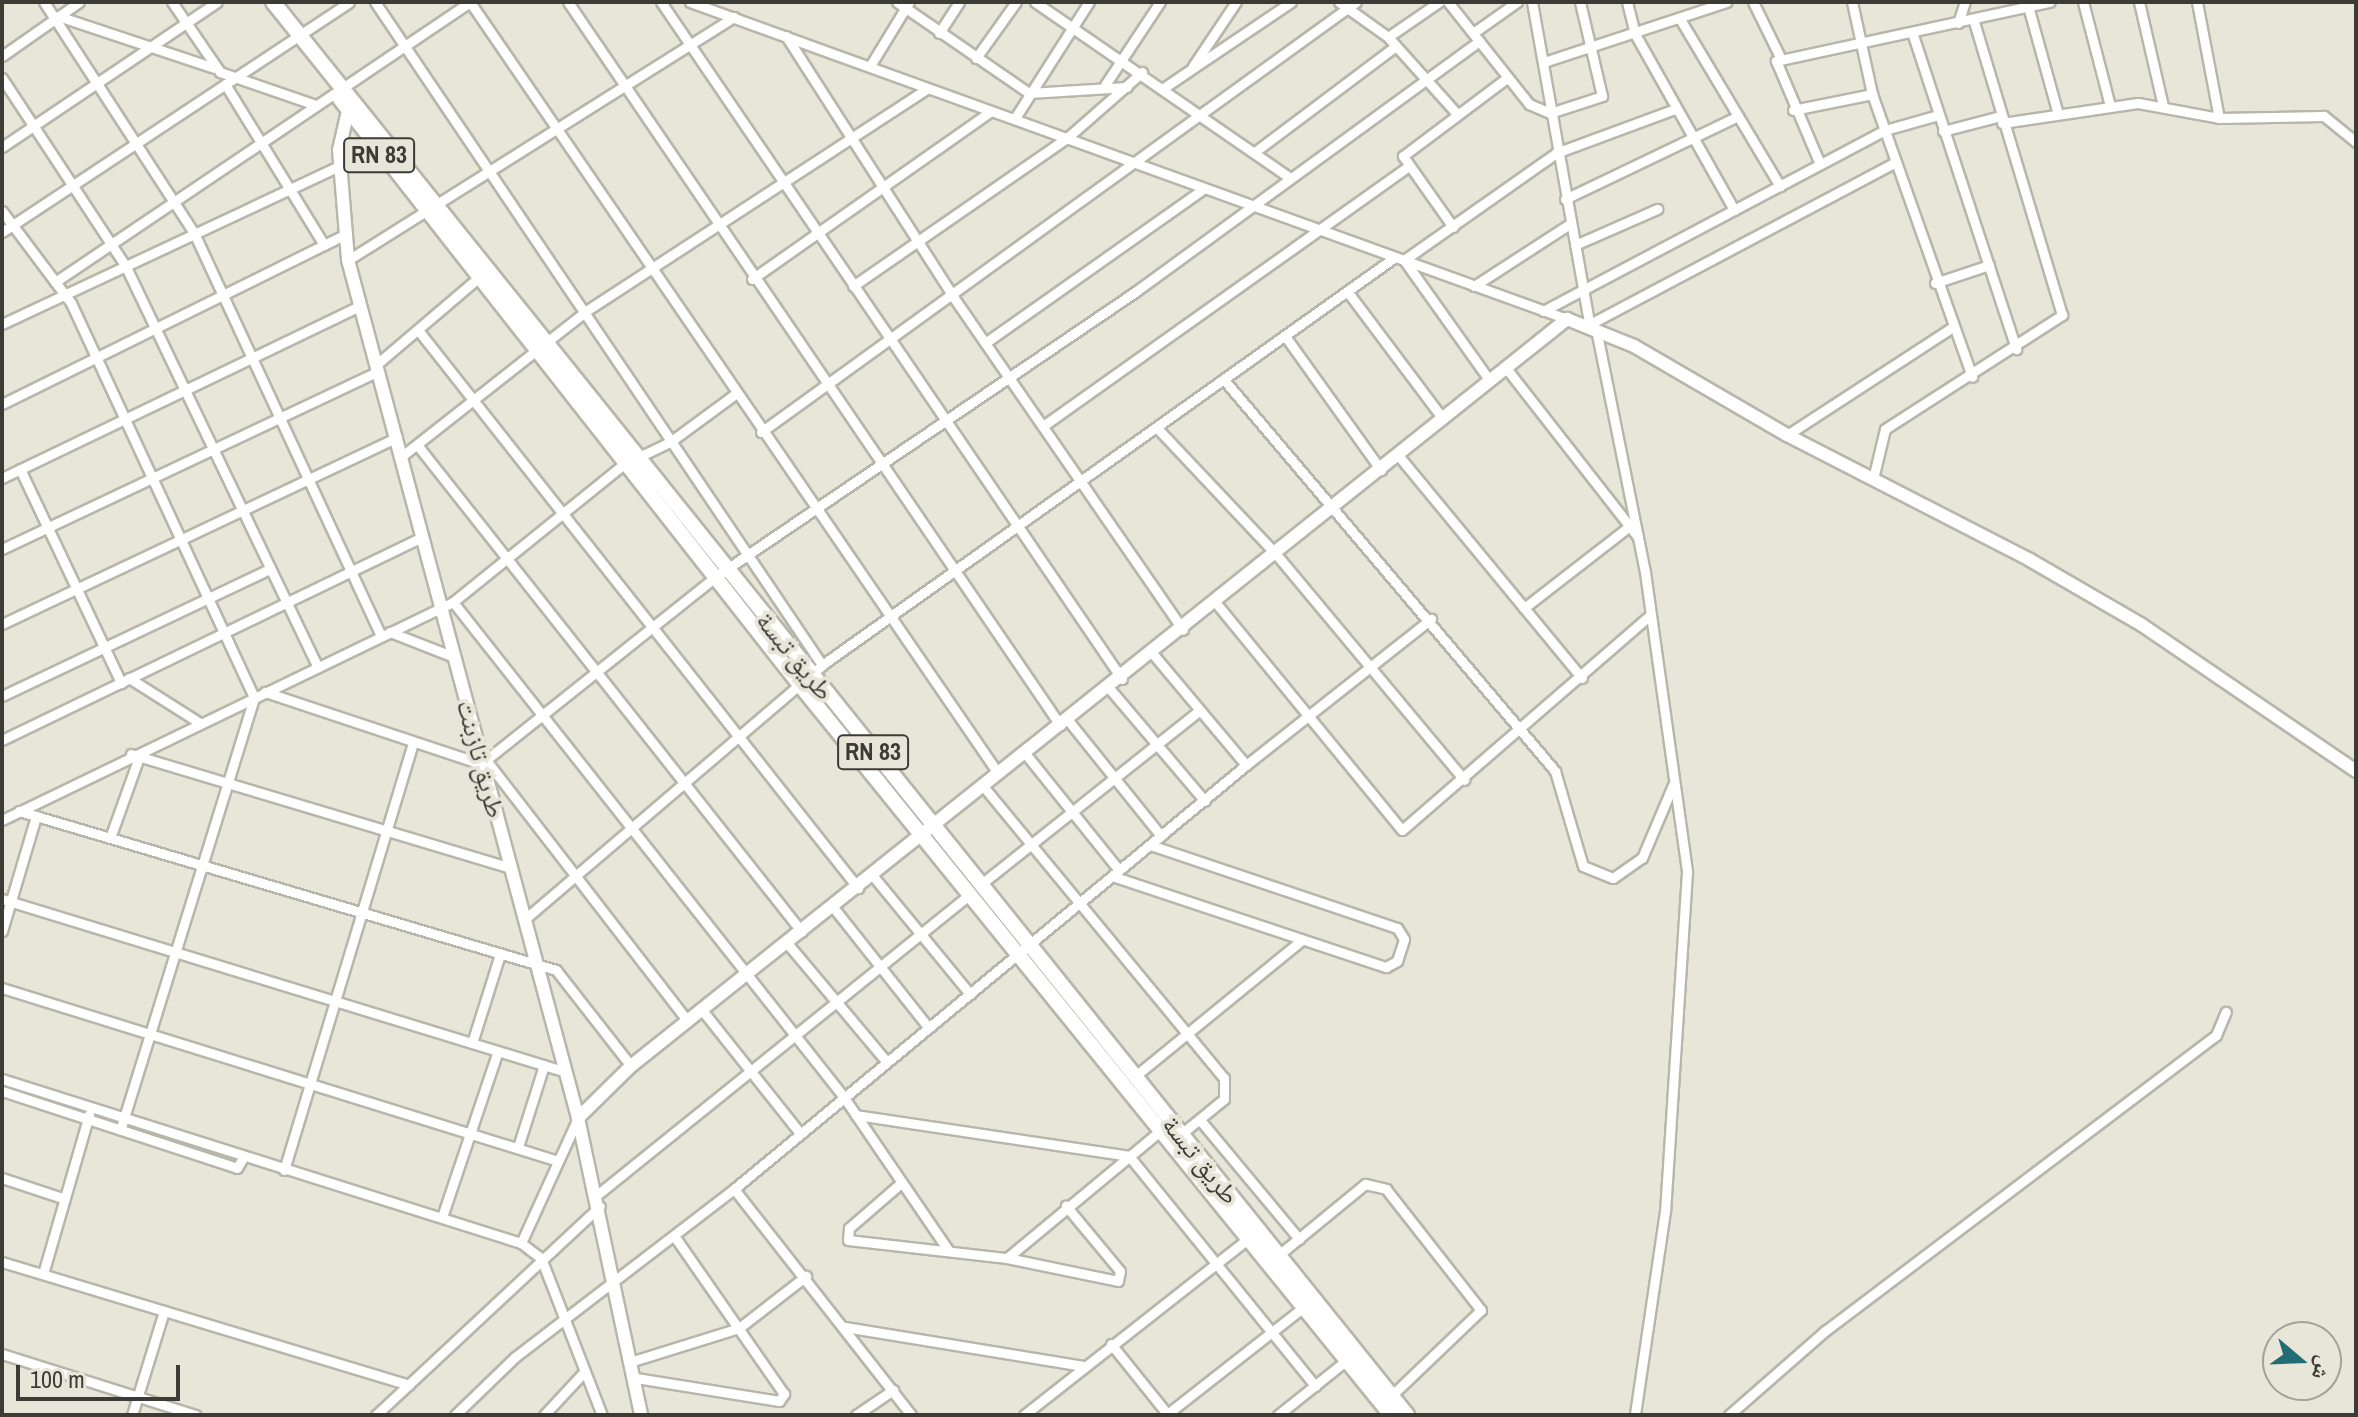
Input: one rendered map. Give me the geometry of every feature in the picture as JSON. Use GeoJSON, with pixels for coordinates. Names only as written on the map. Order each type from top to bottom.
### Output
{"type":"FeatureCollection","features":[{"type":"Feature","properties":{"kind":"main road","name":"طريق تبسة"},"geometry":{"type":"LineString","coordinates":[[273,2],[348,107],[539,346],[624,464],[721,574],[975,889],[1161,1130],[1249,1238],[1274,1259],[1305,1306],[1391,1415]]}},
{"type":"Feature","properties":{"kind":"main road","name":"طريق تبسة"},"geometry":{"type":"LineString","coordinates":[[431,211],[478,278],[640,459],[721,574]]}},
{"type":"Feature","properties":{"kind":"main road","name":"طريق تبسة"},"geometry":{"type":"LineString","coordinates":[[1022,950],[1134,1077],[1274,1259],[1407,1415]]}},
{"type":"Feature","properties":{"kind":"street"},"geometry":{"type":"LineString","coordinates":[[44,2],[194,233],[226,296],[352,573],[385,634],[454,657]]}},
{"type":"Feature","properties":{"kind":"street"},"geometry":{"type":"LineString","coordinates":[[2,56],[79,2]]}},
{"type":"Feature","properties":{"kind":"street"},"geometry":{"type":"LineString","coordinates":[[172,2],[215,68],[229,81],[324,245]]}},
{"type":"Feature","properties":{"kind":"street"},"geometry":{"type":"LineString","coordinates":[[2,147],[217,2]]}},
{"type":"Feature","properties":{"kind":"street"},"geometry":{"type":"LineString","coordinates":[[2,232],[349,2]]}},
{"type":"Feature","properties":{"kind":"street"},"geometry":{"type":"LineString","coordinates":[[375,2],[822,665]]}},
{"type":"Feature","properties":{"kind":"street"},"geometry":{"type":"LineString","coordinates":[[55,282],[470,2],[814,514],[998,773]]}},
{"type":"Feature","properties":{"kind":"street"},"geometry":{"type":"LineString","coordinates":[[568,2],[718,229],[954,575],[1063,722],[1114,777],[1161,836]]}},
{"type":"Feature","properties":{"kind":"street"},"geometry":{"type":"LineString","coordinates":[[661,2],[944,425],[1122,679]]}},
{"type":"Feature","properties":{"kind":"street"},"geometry":{"type":"LineString","coordinates":[[690,2],[926,89],[1015,118],[1202,190],[1592,327],[2142,625],[2356,771]]}},
{"type":"Feature","properties":{"kind":"street"},"geometry":{"type":"LineString","coordinates":[[939,33],[959,2]]}},
{"type":"Feature","properties":{"kind":"street"},"geometry":{"type":"LineString","coordinates":[[976,58],[1016,2]]}},
{"type":"Feature","properties":{"kind":"street"},"geometry":{"type":"LineString","coordinates":[[1035,2],[1165,87],[1290,178]]}},
{"type":"Feature","properties":{"kind":"street"},"geometry":{"type":"LineString","coordinates":[[1015,118],[1089,2]]}},
{"type":"Feature","properties":{"kind":"street"},"geometry":{"type":"LineString","coordinates":[[1105,85],[1160,2]]}},
{"type":"Feature","properties":{"kind":"street"},"geometry":{"type":"LineString","coordinates":[[1188,72],[1236,2]]}},
{"type":"Feature","properties":{"kind":"street"},"geometry":{"type":"LineString","coordinates":[[1165,87],[1291,2]]}},
{"type":"Feature","properties":{"kind":"street"},"geometry":{"type":"LineString","coordinates":[[1388,37],[1439,2]]}},
{"type":"Feature","properties":{"kind":"street"},"geometry":{"type":"LineString","coordinates":[[1448,2],[1529,104],[1550,113],[1601,99],[1580,2]]}},
{"type":"Feature","properties":{"kind":"street"},"geometry":{"type":"LineString","coordinates":[[484,762],[541,720],[651,626],[721,574],[881,470],[1252,207],[1428,77],[1517,2]]}},
{"type":"Feature","properties":{"kind":"street"},"geometry":{"type":"LineString","coordinates":[[1532,2],[1582,289],[1638,537],[1687,872],[1687,951],[1665,1211],[1635,1415]]}},
{"type":"Feature","properties":{"kind":"street"},"geometry":{"type":"LineString","coordinates":[[1627,2],[1635,34],[1734,210]]}},
{"type":"Feature","properties":{"kind":"street"},"geometry":{"type":"LineString","coordinates":[[1544,62],[1726,2]]}},
{"type":"Feature","properties":{"kind":"street"},"geometry":{"type":"LineString","coordinates":[[1753,2],[1781,59]]}},
{"type":"Feature","properties":{"kind":"street"},"geometry":{"type":"LineString","coordinates":[[1852,2],[1872,94],[1935,283],[1972,377]]}},
{"type":"Feature","properties":{"kind":"street"},"geometry":{"type":"LineString","coordinates":[[1958,23],[1965,2]]}},
{"type":"Feature","properties":{"kind":"street"},"geometry":{"type":"LineString","coordinates":[[1820,164],[1775,68],[1781,59],[2050,2]]}},
{"type":"Feature","properties":{"kind":"street"},"geometry":{"type":"LineString","coordinates":[[2083,2],[2110,106]]}},
{"type":"Feature","properties":{"kind":"street"},"geometry":{"type":"LineString","coordinates":[[2139,2],[2163,106]]}},
{"type":"Feature","properties":{"kind":"street"},"geometry":{"type":"LineString","coordinates":[[2197,2],[2219,118]]}},
{"type":"Feature","properties":{"kind":"street"},"geometry":{"type":"LineString","coordinates":[[870,66],[904,4],[939,33],[1029,93],[1105,85],[1127,87]]}},
{"type":"Feature","properties":{"kind":"street"},"geometry":{"type":"LineString","coordinates":[[761,432],[1137,166],[1348,4],[1388,37],[1428,77],[1457,114]]}},
{"type":"Feature","properties":{"kind":"street"},"geometry":{"type":"LineString","coordinates":[[2028,6],[2058,114]]}},
{"type":"Feature","properties":{"kind":"street"},"geometry":{"type":"LineString","coordinates":[[348,260],[431,211],[490,170],[626,88],[734,17]]}},
{"type":"Feature","properties":{"kind":"street"},"geometry":{"type":"LineString","coordinates":[[57,18],[215,68]]}},
{"type":"Feature","properties":{"kind":"street"},"geometry":{"type":"LineString","coordinates":[[1680,19],[1780,186]]}},
{"type":"Feature","properties":{"kind":"street"},"geometry":{"type":"LineString","coordinates":[[1873,479],[1882,432],[2016,349],[2062,315],[1973,19]]}},
{"type":"Feature","properties":{"kind":"street"},"geometry":{"type":"LineString","coordinates":[[1912,32],[2016,349]]}},
{"type":"Feature","properties":{"kind":"street"},"geometry":{"type":"LineString","coordinates":[[786,36],[954,298],[1183,630]]}},
{"type":"Feature","properties":{"kind":"street"},"geometry":{"type":"LineString","coordinates":[[1256,151],[1396,46]]}},
{"type":"Feature","properties":{"kind":"street"},"geometry":{"type":"LineString","coordinates":[[853,286],[1067,138],[1142,72]]}},
{"type":"Feature","properties":{"kind":"street"},"geometry":{"type":"LineString","coordinates":[[2,78],[126,267],[318,667]]}},
{"type":"Feature","properties":{"kind":"street"},"geometry":{"type":"LineString","coordinates":[[1453,227],[1409,166],[1406,151],[1507,78]]}},
{"type":"Feature","properties":{"kind":"street"},"geometry":{"type":"LineString","coordinates":[[229,81],[316,105]]}},
{"type":"Feature","properties":{"kind":"street"},"geometry":{"type":"LineString","coordinates":[[402,456],[586,311],[718,229],[850,137],[926,89]]}},
{"type":"Feature","properties":{"kind":"street"},"geometry":{"type":"LineString","coordinates":[[1793,110],[1872,94]]}},
{"type":"Feature","properties":{"kind":"street"},"geometry":{"type":"LineString","coordinates":[[1943,131],[2110,106],[2163,106],[2219,118],[2324,116],[2356,142]]}},
{"type":"Feature","properties":{"kind":"street","name":"طريق تازبنت"},"geometry":{"type":"LineString","coordinates":[[348,107],[339,166],[348,260],[422,537],[447,605],[454,657],[578,1118],[619,1283],[641,1415]]}},
{"type":"Feature","properties":{"kind":"street"},"geometry":{"type":"LineString","coordinates":[[525,919],[822,665],[1083,484],[1347,291],[1453,227],[1556,153],[1675,109]]}},
{"type":"Feature","properties":{"kind":"street"},"geometry":{"type":"LineString","coordinates":[[752,279],[991,111]]}},
{"type":"Feature","properties":{"kind":"street"},"geometry":{"type":"LineString","coordinates":[[1543,311],[1885,130],[1938,115]]}},
{"type":"Feature","properties":{"kind":"street"},"geometry":{"type":"LineString","coordinates":[[1565,199],[1695,142],[1738,116]]}},
{"type":"Feature","properties":{"kind":"street"},"geometry":{"type":"LineString","coordinates":[[1592,327],[1896,162]]}},
{"type":"Feature","properties":{"kind":"street"},"geometry":{"type":"LineString","coordinates":[[2,324],[339,166]]}},
{"type":"Feature","properties":{"kind":"street"},"geometry":{"type":"LineString","coordinates":[[1043,426],[1409,166]]}},
{"type":"Feature","properties":{"kind":"street"},"geometry":{"type":"LineString","coordinates":[[985,343],[1202,190]]}},
{"type":"Feature","properties":{"kind":"street"},"geometry":{"type":"LineString","coordinates":[[1575,245],[1657,209]]}},
{"type":"Feature","properties":{"kind":"street"},"geometry":{"type":"LineString","coordinates":[[2,211],[65,294],[181,536],[254,698],[120,1130]]}},
{"type":"Feature","properties":{"kind":"street"},"geometry":{"type":"LineString","coordinates":[[1474,286],[1570,224]]}},
{"type":"Feature","properties":{"kind":"street"},"geometry":{"type":"LineString","coordinates":[[2,404],[156,331],[344,235]]}},
{"type":"Feature","properties":{"kind":"street"},"geometry":{"type":"LineString","coordinates":[[1399,258],[1490,381]]}},
{"type":"Feature","properties":{"kind":"street"},"geometry":{"type":"LineString","coordinates":[[1935,283],[1989,265]]}},
{"type":"Feature","properties":{"kind":"street"},"geometry":{"type":"LineString","coordinates":[[2,549],[377,368],[478,278]]}},
{"type":"Feature","properties":{"kind":"street"},"geometry":{"type":"LineString","coordinates":[[1347,291],[1443,419]]}},
{"type":"Feature","properties":{"kind":"street"},"geometry":{"type":"LineString","coordinates":[[2,478],[360,306]]}},
{"type":"Feature","properties":{"kind":"street"},"geometry":{"type":"LineString","coordinates":[[521,1243],[555,1160],[578,1118],[631,1066],[858,888],[1024,752],[1122,679],[1567,319]]}},
{"type":"Feature","properties":{"kind":"street"},"geometry":{"type":"LineString","coordinates":[[1787,435],[1951,328]]}},
{"type":"Feature","properties":{"kind":"street"},"geometry":{"type":"LineString","coordinates":[[418,330],[858,888]]}},
{"type":"Feature","properties":{"kind":"street"},"geometry":{"type":"LineString","coordinates":[[1285,336],[1381,470]]}},
{"type":"Feature","properties":{"kind":"street"},"geometry":{"type":"LineString","coordinates":[[1506,368],[1627,528],[1638,537]]}},
{"type":"Feature","properties":{"kind":"street"},"geometry":{"type":"LineString","coordinates":[[1225,381],[1431,619],[1562,782],[1573,845],[1593,872],[1613,878],[1642,858],[1674,782]]}},
{"type":"Feature","properties":{"kind":"street"},"geometry":{"type":"LineString","coordinates":[[2,820],[447,605],[624,464],[670,442],[735,394]]}},
{"type":"Feature","properties":{"kind":"street"},"geometry":{"type":"LineString","coordinates":[[1158,429],[1276,554],[1464,780]]}},
{"type":"Feature","properties":{"kind":"street"},"geometry":{"type":"LineString","coordinates":[[2,624],[181,536],[397,437]]}},
{"type":"Feature","properties":{"kind":"street"},"geometry":{"type":"LineString","coordinates":[[418,446],[802,932]]}},
{"type":"Feature","properties":{"kind":"street"},"geometry":{"type":"LineString","coordinates":[[1398,455],[1582,678]]}},
{"type":"Feature","properties":{"kind":"street"},"geometry":{"type":"LineString","coordinates":[[20,469],[45,528],[104,648],[125,681],[200,723]]}},
{"type":"Feature","properties":{"kind":"street"},"geometry":{"type":"LineString","coordinates":[[1524,608],[1627,528]]}},
{"type":"Feature","properties":{"kind":"street"},"geometry":{"type":"LineString","coordinates":[[2,740],[422,537]]}},
{"type":"Feature","properties":{"kind":"street"},"geometry":{"type":"LineString","coordinates":[[2,696],[270,569]]}},
{"type":"Feature","properties":{"kind":"street"},"geometry":{"type":"LineString","coordinates":[[1216,603],[1402,830],[1521,732],[1649,616]]}},
{"type":"Feature","properties":{"kind":"street"},"geometry":{"type":"LineString","coordinates":[[447,605],[843,1096],[948,1250]]}},
{"type":"Feature","properties":{"kind":"street"},"geometry":{"type":"LineString","coordinates":[[455,1415],[565,1317],[619,1283],[1246,765],[1431,619]]}},
{"type":"Feature","properties":{"kind":"street"},"geometry":{"type":"LineString","coordinates":[[1153,654],[1246,765]]}},
{"type":"Feature","properties":{"kind":"street"},"geometry":{"type":"LineString","coordinates":[[1109,688],[1205,801]]}},
{"type":"Feature","properties":{"kind":"street"},"geometry":{"type":"LineString","coordinates":[[265,692],[413,743],[484,762],[688,1021]]}},
{"type":"Feature","properties":{"kind":"street"},"geometry":{"type":"LineString","coordinates":[[376,1415],[598,1200],[749,1071],[1199,711]]}},
{"type":"Feature","properties":{"kind":"street"},"geometry":{"type":"LineString","coordinates":[[284,1170],[413,743]]}},
{"type":"Feature","properties":{"kind":"street"},"geometry":{"type":"LineString","coordinates":[[1024,752],[1115,873],[1386,967],[1397,961],[1404,939],[1397,928],[1150,845]]}},
{"type":"Feature","properties":{"kind":"street"},"geometry":{"type":"LineString","coordinates":[[135,755],[511,868]]}},
{"type":"Feature","properties":{"kind":"street"},"geometry":{"type":"LineString","coordinates":[[110,838],[135,755]]}},
{"type":"Feature","properties":{"kind":"street"},"geometry":{"type":"LineString","coordinates":[[983,786],[1188,1033],[1228,1088],[1200,1120],[1180,1135]]}},
{"type":"Feature","properties":{"kind":"street"},"geometry":{"type":"LineString","coordinates":[[19,811],[362,916],[537,965],[563,977],[631,1066]]}},
{"type":"Feature","properties":{"kind":"street"},"geometry":{"type":"LineString","coordinates":[[2,931],[6,901],[36,816]]}},
{"type":"Feature","properties":{"kind":"street"},"geometry":{"type":"LineString","coordinates":[[873,876],[970,994]]}},
{"type":"Feature","properties":{"kind":"street"},"geometry":{"type":"LineString","coordinates":[[6,901],[566,1072]]}},
{"type":"Feature","properties":{"kind":"street"},"geometry":{"type":"LineString","coordinates":[[833,907],[929,1028]]}},
{"type":"Feature","properties":{"kind":"street"},"geometry":{"type":"LineString","coordinates":[[1134,1077],[1302,940]]}},
{"type":"Feature","properties":{"kind":"street"},"geometry":{"type":"LineString","coordinates":[[787,943],[887,1062]]}},
{"type":"Feature","properties":{"kind":"street"},"geometry":{"type":"LineString","coordinates":[[472,1043],[500,954]]}},
{"type":"Feature","properties":{"kind":"street"},"geometry":{"type":"LineString","coordinates":[[2,988],[471,1131],[555,1160]]}},
{"type":"Feature","properties":{"kind":"street"},"geometry":{"type":"LineString","coordinates":[[702,1010],[800,1133]]}},
{"type":"Feature","properties":{"kind":"street"},"geometry":{"type":"LineString","coordinates":[[1729,1415],[1825,1331],[2216,1035],[2226,1012]]}},
{"type":"Feature","properties":{"kind":"street"},"geometry":{"type":"LineString","coordinates":[[442,1217],[498,1051]]}},
{"type":"Feature","properties":{"kind":"street"},"geometry":{"type":"LineString","coordinates":[[518,1147],[544,1065]]}},
{"type":"Feature","properties":{"kind":"street"},"geometry":{"type":"LineString","coordinates":[[3,1081],[521,1243],[541,1258],[602,1415]]}},
{"type":"Feature","properties":{"kind":"street"},"geometry":{"type":"LineString","coordinates":[[2,1091],[237,1168],[244,1156]]}},
{"type":"Feature","properties":{"kind":"street"},"geometry":{"type":"LineString","coordinates":[[43,1274],[92,1108]]}},
{"type":"Feature","properties":{"kind":"street"},"geometry":{"type":"LineString","coordinates":[[856,1115],[1129,1156],[1275,1331],[1315,1386]]}},
{"type":"Feature","properties":{"kind":"street"},"geometry":{"type":"LineString","coordinates":[[1200,1120],[1299,1239]]}},
{"type":"Feature","properties":{"kind":"street"},"geometry":{"type":"LineString","coordinates":[[1007,1258],[1161,1130]]}},
{"type":"Feature","properties":{"kind":"street"},"geometry":{"type":"LineString","coordinates":[[2,1178],[65,1199]]}},
{"type":"Feature","properties":{"kind":"street"},"geometry":{"type":"LineString","coordinates":[[901,1183],[845,1237],[1007,1258],[1118,1281],[1120,1271],[1066,1206]]}},
{"type":"Feature","properties":{"kind":"street"},"geometry":{"type":"LineString","coordinates":[[1274,1259],[1361,1187],[1376,1183],[1479,1305],[1478,1320],[1391,1396]]}},
{"type":"Feature","properties":{"kind":"street"},"geometry":{"type":"LineString","coordinates":[[734,1189],[806,1276],[910,1415]]}},
{"type":"Feature","properties":{"kind":"street"},"geometry":{"type":"LineString","coordinates":[[636,1378],[782,1399],[739,1328],[675,1237]]}},
{"type":"Feature","properties":{"kind":"street"},"geometry":{"type":"LineString","coordinates":[[1024,1415],[1082,1366],[1249,1238]]}},
{"type":"Feature","properties":{"kind":"street"},"geometry":{"type":"LineString","coordinates":[[2,1262],[409,1385]]}},
{"type":"Feature","properties":{"kind":"street"},"geometry":{"type":"LineString","coordinates":[[633,1361],[739,1328],[806,1276]]}},
{"type":"Feature","properties":{"kind":"street"},"geometry":{"type":"LineString","coordinates":[[1111,1344],[1167,1415],[1305,1306]]}},
{"type":"Feature","properties":{"kind":"street"},"geometry":{"type":"LineString","coordinates":[[132,1415],[164,1311]]}},
{"type":"Feature","properties":{"kind":"street"},"geometry":{"type":"LineString","coordinates":[[845,1327],[1082,1366]]}},
{"type":"Feature","properties":{"kind":"street"},"geometry":{"type":"LineString","coordinates":[[2,1354],[196,1415]]}},
{"type":"Feature","properties":{"kind":"street"},"geometry":{"type":"LineString","coordinates":[[1278,1415],[1347,1360]]}},
{"type":"Feature","properties":{"kind":"street"},"geometry":{"type":"LineString","coordinates":[[544,1415],[585,1371]]}},
{"type":"Feature","properties":{"kind":"street"},"geometry":{"type":"LineString","coordinates":[[856,1415],[893,1390]]}}]}
